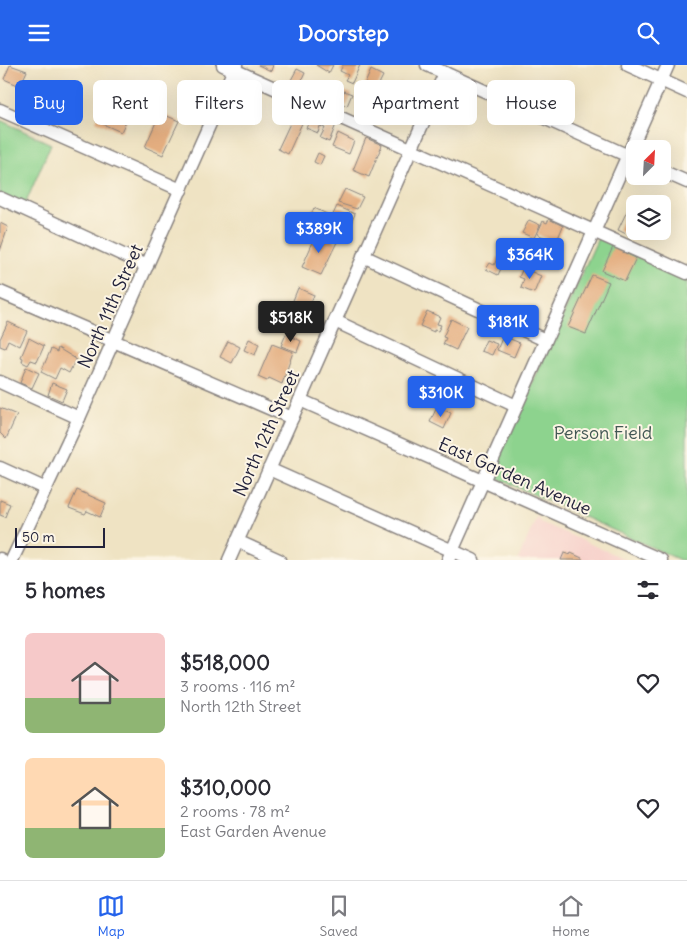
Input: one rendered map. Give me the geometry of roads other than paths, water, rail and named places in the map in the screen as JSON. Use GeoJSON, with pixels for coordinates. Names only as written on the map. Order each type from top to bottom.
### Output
{"type":"FeatureCollection","features":[{"type":"Feature","properties":{"kind":"street"},"geometry":{"type":"LineString","coordinates":[[427,65],[626,155]]}},
{"type":"Feature","properties":{"kind":"street"},"geometry":{"type":"LineString","coordinates":[[628,65],[687,92]]}},
{"type":"Feature","properties":{"kind":"street"},"geometry":{"type":"LineString","coordinates":[[638,140],[668,65]]}},
{"type":"Feature","properties":{"kind":"street"},"geometry":{"type":"LineString","coordinates":[[231,67],[687,273]]}},
{"type":"Feature","properties":{"kind":"street","name":"North 11th Street"},"geometry":{"type":"LineString","coordinates":[[12,560],[44,488],[79,418],[181,190],[231,67]]}},
{"type":"Feature","properties":{"kind":"street","name":"North 12th Street"},"geometry":{"type":"LineString","coordinates":[[229,560],[444,73]]}},
{"type":"Feature","properties":{"kind":"street"},"geometry":{"type":"LineString","coordinates":[[0,110],[181,190]]}},
{"type":"Feature","properties":{"kind":"street"},"geometry":{"type":"LineString","coordinates":[[450,555],[593,231],[626,167]]}},
{"type":"Feature","properties":{"kind":"street"},"geometry":{"type":"LineString","coordinates":[[671,175],[687,182]]}},
{"type":"Feature","properties":{"kind":"street"},"geometry":{"type":"LineString","coordinates":[[0,198],[147,266]]}},
{"type":"Feature","properties":{"kind":"street"},"geometry":{"type":"LineString","coordinates":[[363,257],[545,340]]}},
{"type":"Feature","properties":{"kind":"street"},"geometry":{"type":"LineString","coordinates":[[0,292],[292,418]]}},
{"type":"Feature","properties":{"kind":"street"},"geometry":{"type":"LineString","coordinates":[[335,321],[516,406]]}},
{"type":"Feature","properties":{"kind":"street"},"geometry":{"type":"LineString","coordinates":[[0,382],[79,418]]}},
{"type":"Feature","properties":{"kind":"street","name":"East Garden Avenue"},"geometry":{"type":"LineString","coordinates":[[300,400],[661,560]]}},
{"type":"Feature","properties":{"kind":"street"},"geometry":{"type":"LineString","coordinates":[[0,468],[44,488]]}},
{"type":"Feature","properties":{"kind":"street"},"geometry":{"type":"LineString","coordinates":[[269,469],[450,555],[473,560]]}},
{"type":"Feature","properties":{"kind":"street"},"geometry":{"type":"LineString","coordinates":[[237,541],[279,560]]}},
{"type":"Feature","properties":{"kind":"park label","name":"Person Field"},"geometry":{"type":"Point","coordinates":[603,432]}}]}
